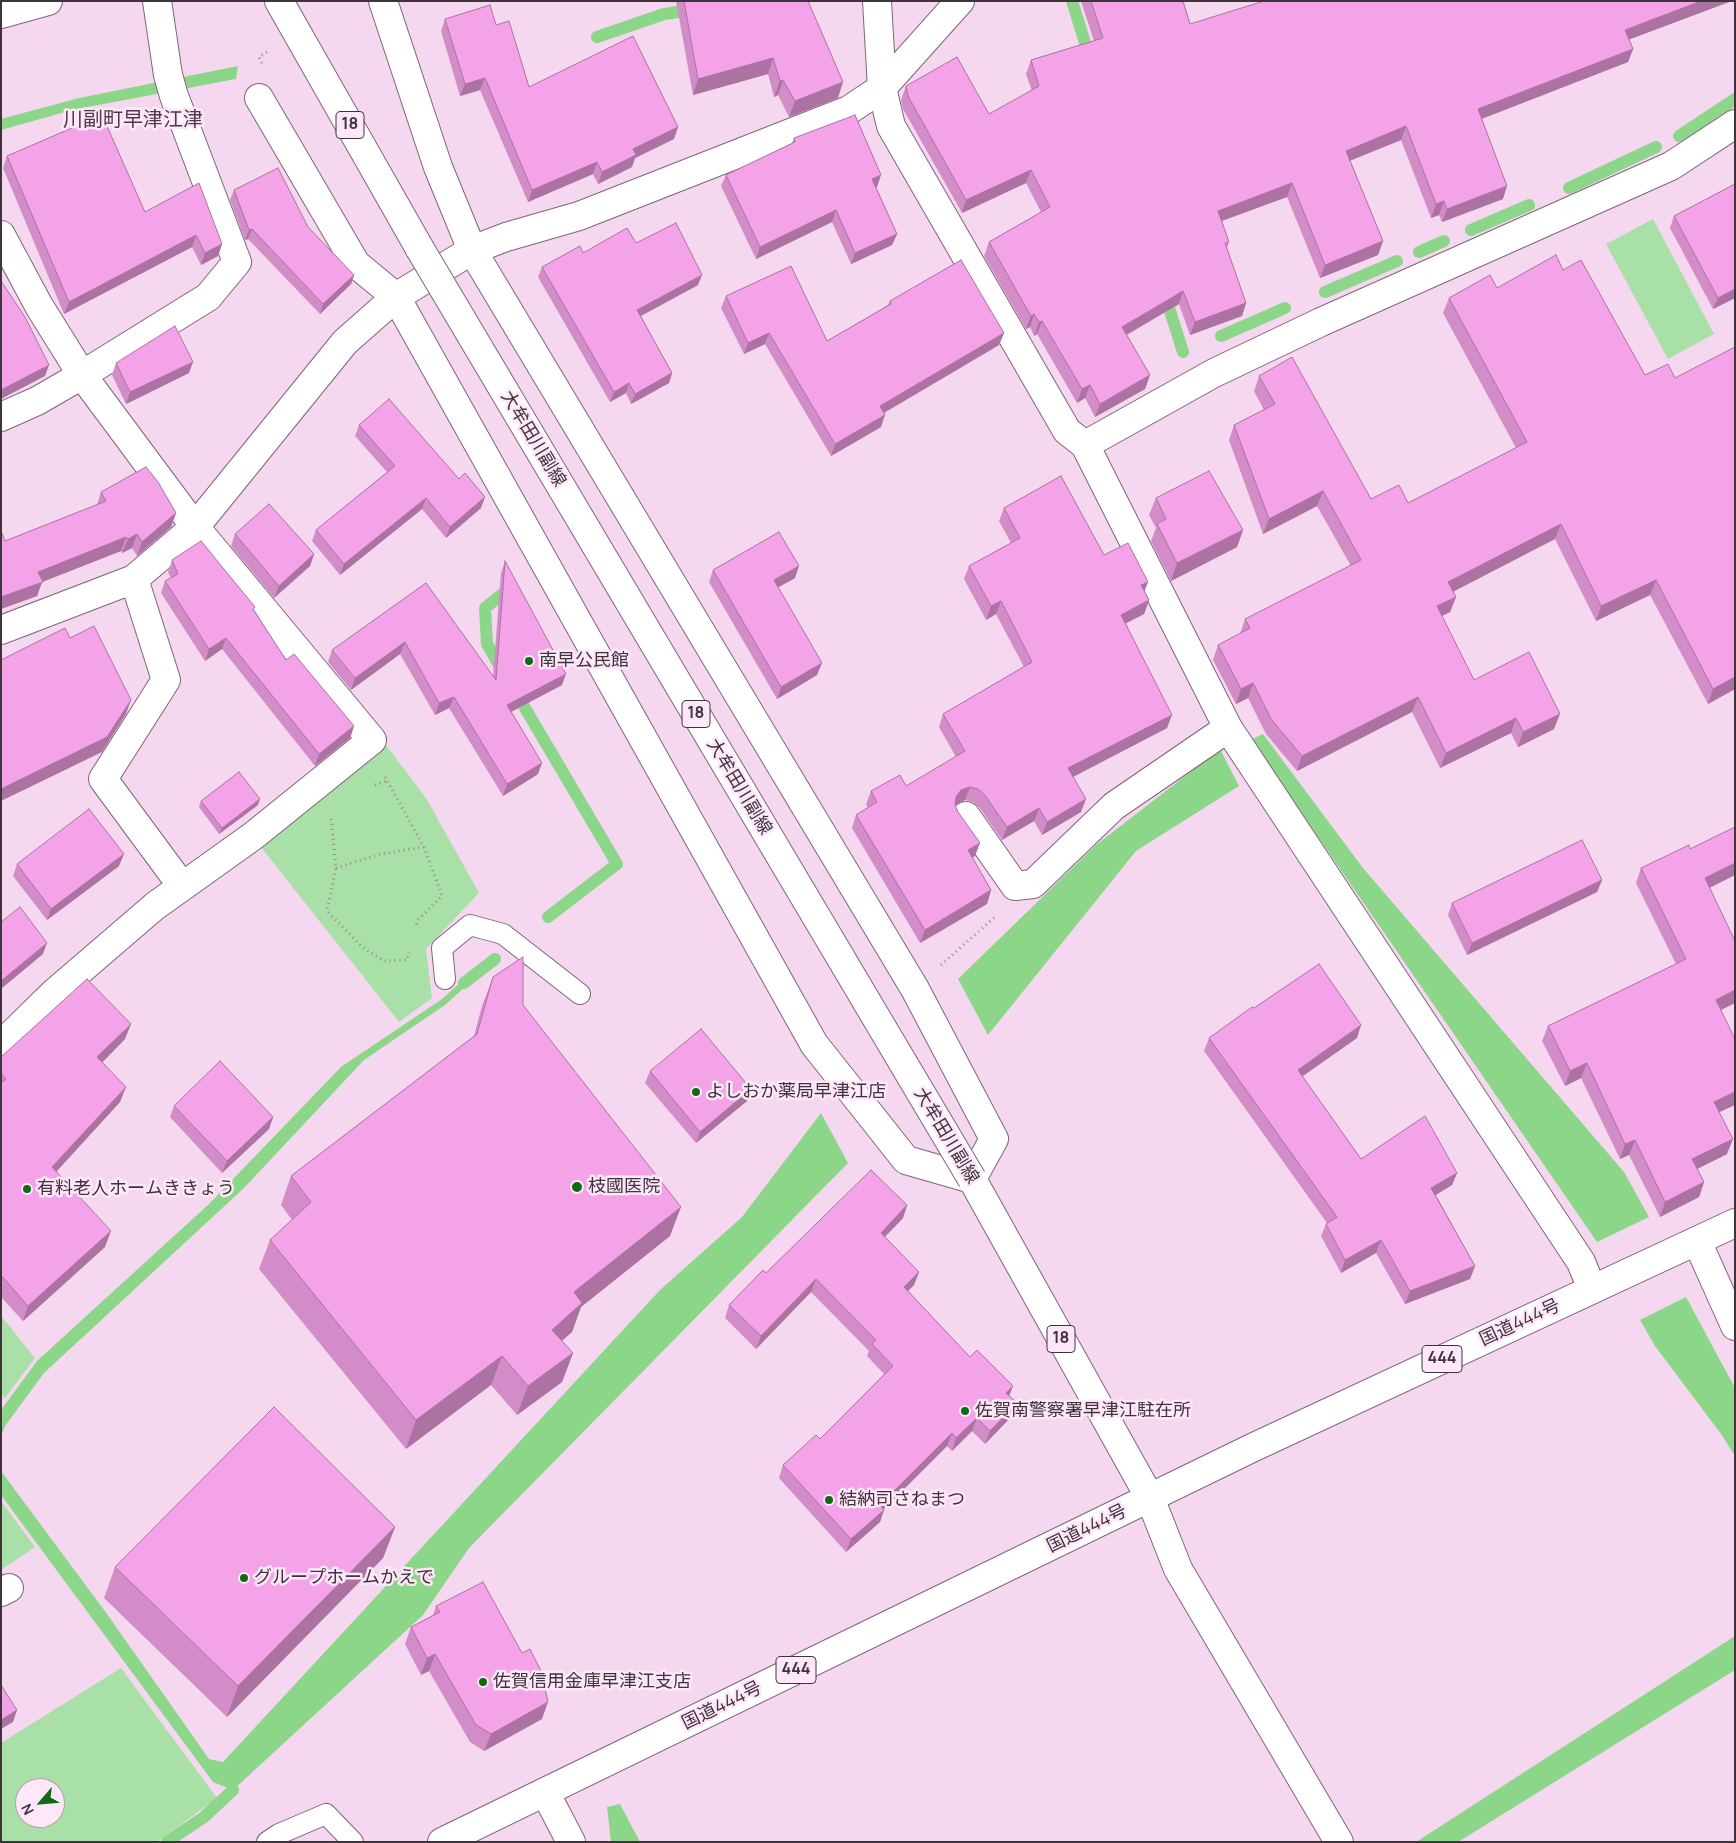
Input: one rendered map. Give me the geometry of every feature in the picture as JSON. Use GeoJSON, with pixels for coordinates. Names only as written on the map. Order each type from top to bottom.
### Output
{"type":"FeatureCollection","features":[{"type":"Feature","properties":{"kind":"main road"},"geometry":{"type":"LineString","coordinates":[[1,14],[48,1]]}},
{"type":"Feature","properties":{"kind":"main road"},"geometry":{"type":"LineString","coordinates":[[1,417],[37,401],[82,376],[208,296],[238,262],[171,85],[158,1]]}},
{"type":"Feature","properties":{"kind":"main road","name":"大牟田川副線"},"geometry":{"type":"LineString","coordinates":[[279,1],[430,266],[972,1179],[1150,1498],[1178,1569],[1339,1842]]}},
{"type":"Feature","properties":{"kind":"main road"},"geometry":{"type":"LineString","coordinates":[[259,98],[356,264],[396,297],[814,1044],[906,1160],[972,1179],[994,1139],[915,989],[472,250],[438,167],[383,1]]}},
{"type":"Feature","properties":{"kind":"main road"},"geometry":{"type":"LineString","coordinates":[[877,1],[882,88],[891,126],[1067,431],[1085,445],[1228,728],[1581,1262],[1592,1289]]}},
{"type":"Feature","properties":{"kind":"main road"},"geometry":{"type":"LineString","coordinates":[[1,630],[134,579],[195,527],[345,342],[396,297],[472,250],[506,237],[579,216],[849,110],[882,88],[960,1]]}},
{"type":"Feature","properties":{"kind":"main road"},"geometry":{"type":"LineString","coordinates":[[1085,445],[1214,373],[1294,335],[1671,166],[1735,124]]}},
{"type":"Feature","properties":{"kind":"main road"},"geometry":{"type":"LineString","coordinates":[[1,235],[39,306],[82,376],[195,527],[372,740],[252,836],[154,906],[55,992],[1,1045]]}},
{"type":"Feature","properties":{"kind":"main road"},"geometry":{"type":"LineString","coordinates":[[134,579],[166,680],[103,779],[182,886]]}},
{"type":"Feature","properties":{"kind":"main road"},"geometry":{"type":"LineString","coordinates":[[966,816],[1014,886],[1033,884],[1114,806],[1228,728]]}},
{"type":"Feature","properties":{"kind":"main road","name":"国道444号"},"geometry":{"type":"LineString","coordinates":[[442,1842],[1150,1498],[1735,1223]]}},
{"type":"Feature","properties":{"kind":"main road"},"geometry":{"type":"LineString","coordinates":[[1697,1241],[1735,1326]]}},
{"type":"Feature","properties":{"kind":"main road"},"geometry":{"type":"LineString","coordinates":[[545,1792],[571,1842]]}},
{"type":"Feature","properties":{"kind":"lane"},"geometry":{"type":"LineString","coordinates":[[445,979],[442,948],[470,925],[503,934],[580,994]]}},
{"type":"Feature","properties":{"kind":"lane"},"geometry":{"type":"LineString","coordinates":[[267,1842],[279,1834],[326,1814],[353,1842]]}},
{"type":"Feature","properties":{"kind":"path"},"geometry":{"type":"LineString","coordinates":[[372,740],[386,780],[424,847],[442,896],[418,920],[416,928]]}},
{"type":"Feature","properties":{"kind":"path"},"geometry":{"type":"LineString","coordinates":[[370,787],[386,780]]}},
{"type":"Feature","properties":{"kind":"path"},"geometry":{"type":"LineString","coordinates":[[330,816],[336,868],[327,912],[362,947],[384,961],[407,960],[411,944]]}},
{"type":"Feature","properties":{"kind":"path"},"geometry":{"type":"LineString","coordinates":[[336,868],[380,854],[424,847]]}},
{"type":"Feature","properties":{"kind":"path"},"geometry":{"type":"LineString","coordinates":[[915,989],[1033,884]]}},
{"type":"Feature","properties":{"kind":"shaded area"},"geometry":{"type":"Polygon","coordinates":[[[238,66],[236,79],[72,110],[1,130],[1,119],[79,98],[238,66]]]}},
{"type":"Feature","properties":{"kind":"shaded area"},"geometry":{"type":"Polygon","coordinates":[[[1653,219],[1714,334],[1668,359],[1606,244],[1653,219]]]}},
{"type":"Feature","properties":{"kind":"shaded area"},"geometry":{"type":"Polygon","coordinates":[[[1263,734],[1363,868],[1624,1172],[1649,1217],[1597,1242],[1272,770],[1252,739],[1263,734]]]}},
{"type":"Feature","properties":{"kind":"shaded area"},"geometry":{"type":"Polygon","coordinates":[[[383,741],[426,798],[479,893],[426,949],[432,998],[399,1022],[261,847],[383,741]]]}},
{"type":"Feature","properties":{"kind":"shaded area"},"geometry":{"type":"Polygon","coordinates":[[[1220,749],[1239,786],[1136,851],[988,1035],[958,979],[1096,845],[1220,749]]]}},
{"type":"Feature","properties":{"kind":"shaded area"},"geometry":{"type":"Polygon","coordinates":[[[462,981],[466,986],[445,1005],[364,1060],[244,1188],[44,1373],[5,1426],[1,1436],[1,1410],[37,1361],[209,1204],[341,1067],[442,999],[462,981]]]}},
{"type":"Feature","properties":{"kind":"shaded area"},"geometry":{"type":"Polygon","coordinates":[[[821,1113],[848,1163],[469,1548],[423,1615],[233,1790],[213,1782],[1,1495],[1,1471],[107,1614],[209,1759],[223,1762],[660,1290],[742,1217],[821,1113]]]}},
{"type":"Feature","properties":{"kind":"shaded area"},"geometry":{"type":"Polygon","coordinates":[[[1686,1297],[1735,1388],[1735,1456],[1721,1434],[1655,1346],[1640,1320],[1686,1297]]]}},
{"type":"Feature","properties":{"kind":"shaded area"},"geometry":{"type":"Polygon","coordinates":[[[1,1316],[35,1358],[5,1398],[1,1394],[1,1316]]]}},
{"type":"Feature","properties":{"kind":"shaded area"},"geometry":{"type":"Polygon","coordinates":[[[1,1501],[35,1547],[1,1570],[1,1501]]]}},
{"type":"Feature","properties":{"kind":"shaded area"},"geometry":{"type":"Polygon","coordinates":[[[1735,1636],[1735,1670],[1458,1842],[1416,1842],[1735,1636]]]}},
{"type":"Feature","properties":{"kind":"shaded area"},"geometry":{"type":"Polygon","coordinates":[[[121,1668],[217,1798],[157,1842],[1,1842],[1,1743],[121,1668]]]}},
{"type":"Feature","properties":{"kind":"shaded area"},"geometry":{"type":"Polygon","coordinates":[[[620,1804],[640,1842],[611,1842],[607,1807],[620,1804]]]}},
{"type":"Feature","properties":{"kind":"building"},"geometry":{"type":"Polygon","coordinates":[[[684,1],[808,1],[843,82],[795,101],[783,80],[780,81],[773,58],[698,79],[684,1]]]}},
{"type":"Feature","properties":{"kind":"building"},"geometry":{"type":"Polygon","coordinates":[[[1091,1],[1183,1],[1190,24],[1264,1],[1701,1],[1625,30],[1633,49],[1478,109],[1507,186],[1447,209],[1444,201],[1436,204],[1406,126],[1346,151],[1383,241],[1325,265],[1292,183],[1218,211],[1229,242],[1225,243],[1246,303],[1195,322],[1183,291],[1122,327],[1150,375],[1100,404],[1090,385],[1082,389],[1042,321],[1039,322],[1034,314],[1031,316],[989,242],[1050,207],[1031,170],[966,200],[908,96],[906,86],[957,57],[989,114],[1039,86],[1031,60],[1103,38],[1091,1]]]}},
{"type":"Feature","properties":{"kind":"building"},"geometry":{"type":"Polygon","coordinates":[[[490,5],[496,25],[509,21],[529,87],[633,36],[678,127],[633,149],[636,155],[602,172],[597,162],[532,190],[485,78],[465,84],[445,19],[490,5]]]}},
{"type":"Feature","properties":{"kind":"building"},"geometry":{"type":"Polygon","coordinates":[[[102,115],[145,212],[199,183],[222,244],[205,253],[196,235],[69,302],[7,156],[102,115]]]}},
{"type":"Feature","properties":{"kind":"building"},"geometry":{"type":"Polygon","coordinates":[[[855,115],[881,175],[872,179],[897,234],[855,253],[836,210],[760,247],[726,175],[795,142],[794,138],[855,115]]]}},
{"type":"Feature","properties":{"kind":"building"},"geometry":{"type":"Polygon","coordinates":[[[278,168],[308,227],[354,275],[323,304],[252,229],[249,230],[234,190],[278,168]]]}},
{"type":"Feature","properties":{"kind":"building"},"geometry":{"type":"Polygon","coordinates":[[[1735,184],[1735,289],[1718,298],[1674,216],[1735,184]]]}},
{"type":"Feature","properties":{"kind":"building"},"geometry":{"type":"Polygon","coordinates":[[[676,223],[702,275],[637,310],[672,373],[635,394],[629,383],[614,392],[542,267],[580,246],[583,253],[627,228],[636,243],[676,223]]]}},
{"type":"Feature","properties":{"kind":"building"},"geometry":{"type":"Polygon","coordinates":[[[1556,255],[1563,270],[1581,260],[1645,375],[1668,364],[1675,378],[1735,347],[1735,677],[1713,689],[1656,580],[1601,606],[1561,524],[1448,582],[1456,597],[1437,606],[1474,680],[1529,652],[1560,714],[1523,732],[1516,718],[1446,753],[1418,697],[1302,756],[1271,719],[1253,683],[1241,689],[1218,645],[1250,628],[1245,619],[1361,560],[1323,491],[1269,519],[1234,425],[1275,404],[1259,376],[1292,357],[1371,499],[1399,485],[1408,503],[1527,442],[1449,298],[1490,275],[1497,288],[1556,255]]]}},
{"type":"Feature","properties":{"kind":"building"},"geometry":{"type":"Polygon","coordinates":[[[961,260],[1004,333],[880,406],[885,415],[835,444],[769,333],[748,343],[726,296],[791,266],[827,341],[891,304],[890,301],[961,260]]]}},
{"type":"Feature","properties":{"kind":"building"},"geometry":{"type":"Polygon","coordinates":[[[1,281],[25,317],[49,365],[1,390],[1,281]]]}},
{"type":"Feature","properties":{"kind":"building"},"geometry":{"type":"Polygon","coordinates":[[[175,326],[193,362],[130,392],[116,363],[175,326]]]}},
{"type":"Feature","properties":{"kind":"building"},"geometry":{"type":"Polygon","coordinates":[[[389,399],[459,479],[465,473],[485,497],[450,527],[426,498],[344,564],[316,530],[395,466],[359,425],[389,399]]]}},
{"type":"Feature","properties":{"kind":"building"},"geometry":{"type":"Polygon","coordinates":[[[146,467],[158,482],[176,513],[142,542],[137,534],[128,539],[126,537],[38,572],[43,582],[1,597],[1,531],[5,541],[106,501],[101,492],[146,467]]]}},
{"type":"Feature","properties":{"kind":"building"},"geometry":{"type":"Polygon","coordinates":[[[1209,471],[1243,530],[1177,563],[1157,524],[1166,519],[1156,498],[1209,471]]]}},
{"type":"Feature","properties":{"kind":"building"},"geometry":{"type":"Polygon","coordinates":[[[1061,476],[1104,555],[1128,543],[1148,582],[1141,585],[1149,600],[1121,615],[1172,715],[1068,768],[1086,799],[1047,822],[1039,808],[1007,827],[984,794],[978,789],[970,787],[961,790],[956,797],[955,805],[980,843],[968,850],[991,890],[925,930],[856,815],[877,802],[871,791],[900,775],[906,786],[965,751],[943,714],[1032,662],[1001,601],[991,606],[969,566],[1020,538],[1004,508],[1061,476]]]}},
{"type":"Feature","properties":{"kind":"building"},"geometry":{"type":"Polygon","coordinates":[[[269,504],[314,554],[279,586],[235,534],[269,504]]]}},
{"type":"Feature","properties":{"kind":"building"},"geometry":{"type":"Polygon","coordinates":[[[779,532],[799,566],[774,580],[822,663],[781,687],[713,570],[779,532]]]}},
{"type":"Feature","properties":{"kind":"building"},"geometry":{"type":"Polygon","coordinates":[[[201,541],[255,607],[253,609],[286,660],[294,654],[354,726],[319,754],[226,638],[209,649],[165,581],[178,574],[172,560],[201,541]]]}},
{"type":"Feature","properties":{"kind":"building"},"geometry":{"type":"Polygon","coordinates":[[[505,561],[566,674],[507,705],[542,763],[507,784],[454,697],[439,703],[405,642],[355,678],[332,650],[426,583],[496,680],[505,561]]]}},
{"type":"Feature","properties":{"kind":"building"},"geometry":{"type":"Polygon","coordinates":[[[94,626],[131,700],[107,737],[1,789],[1,660],[65,628],[70,638],[94,626]]]}},
{"type":"Feature","properties":{"kind":"building"},"geometry":{"type":"Polygon","coordinates":[[[239,772],[260,799],[222,828],[201,801],[239,772]]]}},
{"type":"Feature","properties":{"kind":"building"},"geometry":{"type":"Polygon","coordinates":[[[89,809],[124,854],[51,909],[17,864],[89,809]]]}},
{"type":"Feature","properties":{"kind":"building"},"geometry":{"type":"Polygon","coordinates":[[[1735,827],[1735,863],[1705,878],[1735,941],[1735,990],[1716,1000],[1735,1039],[1735,1092],[1714,1102],[1733,1139],[1692,1159],[1704,1182],[1665,1202],[1635,1140],[1625,1144],[1587,1063],[1570,1071],[1548,1026],[1686,959],[1641,868],[1689,845],[1690,849],[1735,827]]]}},
{"type":"Feature","properties":{"kind":"building"},"geometry":{"type":"Polygon","coordinates":[[[1582,840],[1602,880],[1472,943],[1452,903],[1582,840]]]}},
{"type":"Feature","properties":{"kind":"building"},"geometry":{"type":"Polygon","coordinates":[[[20,907],[47,943],[1,981],[1,922],[20,907]]]}},
{"type":"Feature","properties":{"kind":"building"},"geometry":{"type":"Polygon","coordinates":[[[523,957],[523,1005],[681,1207],[574,1292],[582,1303],[552,1330],[573,1353],[528,1386],[502,1356],[416,1420],[270,1240],[311,1202],[291,1176],[477,1034],[493,977],[523,957]]]}},
{"type":"Feature","properties":{"kind":"building"},"geometry":{"type":"Polygon","coordinates":[[[1319,964],[1361,1025],[1298,1070],[1361,1159],[1425,1116],[1457,1173],[1431,1188],[1475,1266],[1410,1291],[1381,1240],[1345,1260],[1326,1224],[1337,1217],[1209,1038],[1252,1007],[1254,1008],[1319,964]]]}},
{"type":"Feature","properties":{"kind":"building"},"geometry":{"type":"Polygon","coordinates":[[[87,979],[131,1024],[97,1057],[126,1087],[52,1167],[111,1231],[28,1306],[1,1275],[1,1083],[6,1079],[1,1073],[1,1057],[87,979]]]}},
{"type":"Feature","properties":{"kind":"building","name":"よしおか薬局早津江店"},"geometry":{"type":"Polygon","coordinates":[[[701,1029],[751,1089],[700,1132],[650,1071],[701,1029]]]}},
{"type":"Feature","properties":{"kind":"building"},"geometry":{"type":"Polygon","coordinates":[[[220,1061],[273,1117],[227,1161],[174,1106],[220,1061]]]}},
{"type":"Feature","properties":{"kind":"building"},"geometry":{"type":"Polygon","coordinates":[[[871,1170],[907,1205],[881,1233],[919,1272],[904,1287],[970,1357],[977,1350],[1013,1386],[1006,1393],[1017,1403],[990,1431],[977,1418],[956,1438],[952,1433],[880,1505],[884,1510],[851,1539],[783,1465],[816,1435],[820,1439],[893,1366],[872,1344],[876,1340],[816,1279],[761,1336],[729,1305],[763,1270],[766,1273],[871,1170]]]}},
{"type":"Feature","properties":{"kind":"building","name":"グループホームかえで"},"geometry":{"type":"Polygon","coordinates":[[[274,1407],[395,1527],[238,1686],[115,1567],[274,1407]]]}},
{"type":"Feature","properties":{"kind":"building","name":"佐賀信用金庫早津江支店"},"geometry":{"type":"Polygon","coordinates":[[[483,1582],[522,1653],[530,1649],[541,1671],[548,1702],[491,1734],[476,1725],[435,1654],[427,1658],[411,1627],[440,1612],[436,1606],[483,1582]]]}},
{"type":"Feature","properties":{"kind":"building"},"geometry":{"type":"Polygon","coordinates":[[[1,1685],[17,1710],[1,1720],[1,1685]]]}},
{"type":"Feature","properties":{"kind":"waterway"},"geometry":{"type":"LineString","coordinates":[[1072,1],[1090,59]]}},
{"type":"Feature","properties":{"kind":"waterway"},"geometry":{"type":"LineString","coordinates":[[597,37],[664,14],[693,10]]}},
{"type":"Feature","properties":{"kind":"waterway"},"geometry":{"type":"LineString","coordinates":[[1679,136],[1735,99]]}},
{"type":"Feature","properties":{"kind":"waterway"},"geometry":{"type":"LineString","coordinates":[[1569,188],[1656,147]]}},
{"type":"Feature","properties":{"kind":"waterway"},"geometry":{"type":"LineString","coordinates":[[1471,230],[1529,205]]}},
{"type":"Feature","properties":{"kind":"waterway"},"geometry":{"type":"LineString","coordinates":[[1419,252],[1444,241]]}},
{"type":"Feature","properties":{"kind":"waterway"},"geometry":{"type":"LineString","coordinates":[[1325,292],[1397,261]]}},
{"type":"Feature","properties":{"kind":"waterway"},"geometry":{"type":"LineString","coordinates":[[1165,295],[1183,352]]}},
{"type":"Feature","properties":{"kind":"waterway"},"geometry":{"type":"LineString","coordinates":[[1221,336],[1285,308]]}},
{"type":"Feature","properties":{"kind":"waterway"},"geometry":{"type":"LineString","coordinates":[[503,672],[487,644],[485,608],[511,587]]}},
{"type":"Feature","properties":{"kind":"waterway"},"geometry":{"type":"LineString","coordinates":[[515,691],[617,864],[548,917]]}},
{"type":"Feature","properties":{"kind":"waterway"},"geometry":{"type":"LineString","coordinates":[[464,983],[495,959]]}},
{"type":"Feature","properties":{"kind":"waterway"},"geometry":{"type":"LineString","coordinates":[[167,1842],[204,1817],[233,1790]]}},
{"type":"Feature","properties":{"kind":"place","name":"南早公民館"},"geometry":{"type":"Point","coordinates":[529,661]}},
{"type":"Feature","properties":{"kind":"place","name":"よしおか薬局早津江店"},"geometry":{"type":"Point","coordinates":[696,1092]}},
{"type":"Feature","properties":{"kind":"place","name":"枝國医院"},"geometry":{"type":"Point","coordinates":[577,1187]}},
{"type":"Feature","properties":{"kind":"place","name":"有料老人ホームききょう"},"geometry":{"type":"Point","coordinates":[27,1189]}},
{"type":"Feature","properties":{"kind":"place","name":"佐賀南警察署早津江駐在所"},"geometry":{"type":"Point","coordinates":[965,1411]}},
{"type":"Feature","properties":{"kind":"place","name":"結納司さねまつ"},"geometry":{"type":"Point","coordinates":[829,1500]}},
{"type":"Feature","properties":{"kind":"place","name":"グループホームかえで"},"geometry":{"type":"Point","coordinates":[244,1578]}},
{"type":"Feature","properties":{"kind":"place","name":"佐賀信用金庫早津江支店"},"geometry":{"type":"Point","coordinates":[483,1682]}},
{"type":"Feature","properties":{"kind":"district","name":"川副町早津江津"},"geometry":{"type":"Point","coordinates":[133,120]}}]}
